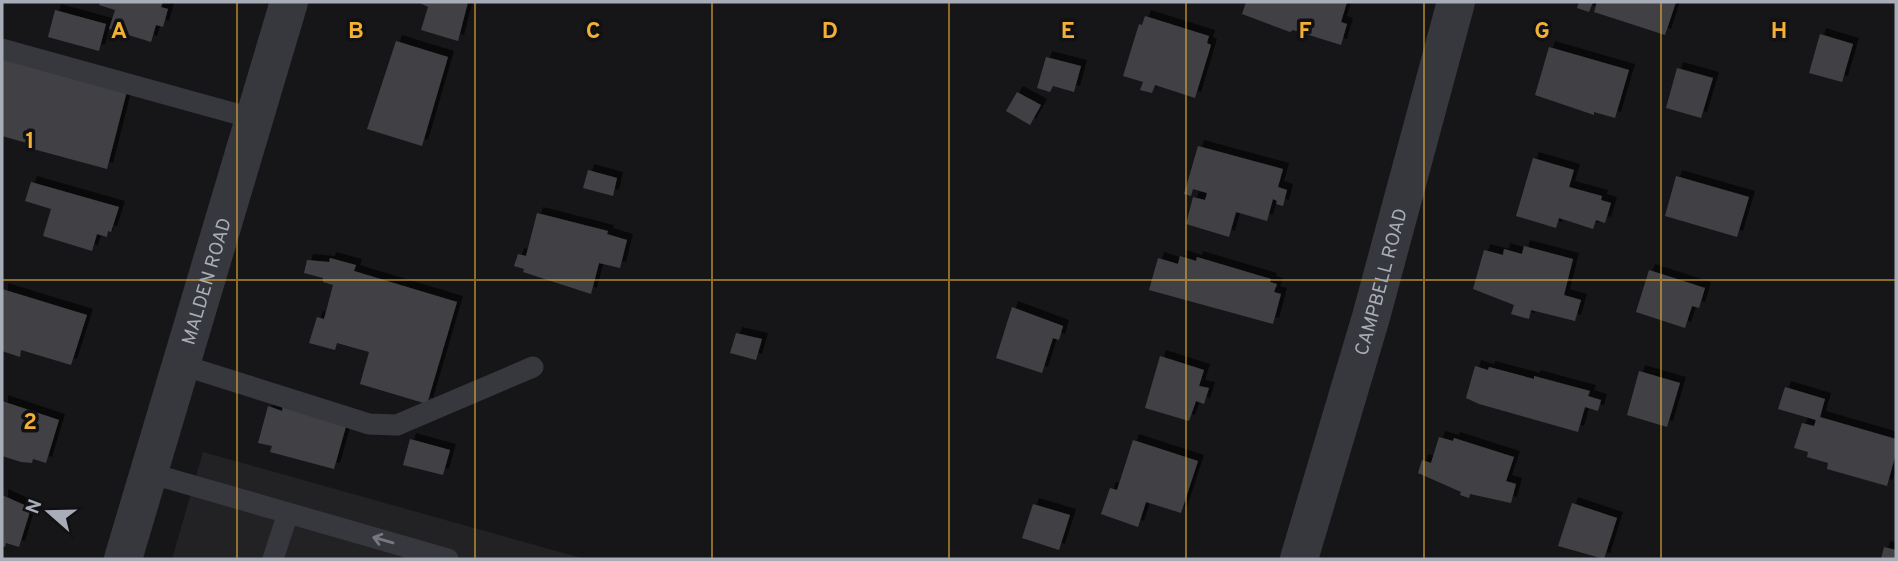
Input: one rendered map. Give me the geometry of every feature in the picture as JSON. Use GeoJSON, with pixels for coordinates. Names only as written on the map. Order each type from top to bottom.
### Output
{"type":"FeatureCollection","features":[{"type":"Feature","properties":{"kind":"street","name":"MALDEN ROAD"},"geometry":{"type":"LineString","coordinates":[[123,559],[289,2]]}},
{"type":"Feature","properties":{"kind":"street","name":"CAMPBELL ROAD"},"geometry":{"type":"LineString","coordinates":[[1299,559],[1371,317],[1456,2]]}},
{"type":"Feature","properties":{"kind":"lane"},"geometry":{"type":"LineString","coordinates":[[2,49],[254,119]]}},
{"type":"Feature","properties":{"kind":"lane"},"geometry":{"type":"LineString","coordinates":[[182,365],[369,424],[397,425],[533,367]]}},
{"type":"Feature","properties":{"kind":"lane"},"geometry":{"type":"LineString","coordinates":[[149,473],[449,559]]}},
{"type":"Feature","properties":{"kind":"lane"},"geometry":{"type":"LineString","coordinates":[[273,559],[288,513]]}},
{"type":"Feature","properties":{"kind":"shaded area"},"geometry":{"type":"Polygon","coordinates":[[[203,452],[585,559],[172,559],[203,452]]]}},
{"type":"Feature","properties":{"kind":"building"},"geometry":{"type":"Polygon","coordinates":[[[100,2],[163,2],[161,7],[168,9],[163,27],[156,25],[151,42],[109,29],[115,10],[99,5],[100,2]]]}},
{"type":"Feature","properties":{"kind":"building"},"geometry":{"type":"Polygon","coordinates":[[[418,2],[468,2],[458,41],[421,30],[428,7],[418,2]]]}},
{"type":"Feature","properties":{"kind":"building"},"geometry":{"type":"Polygon","coordinates":[[[1246,2],[1347,2],[1341,22],[1347,24],[1341,45],[1293,30],[1290,32],[1242,14],[1246,2]]]}},
{"type":"Feature","properties":{"kind":"building"},"geometry":{"type":"Polygon","coordinates":[[[1579,2],[1593,2],[1589,12],[1577,8],[1579,2]]]}},
{"type":"Feature","properties":{"kind":"building"},"geometry":{"type":"Polygon","coordinates":[[[1597,2],[1676,2],[1665,35],[1594,12],[1597,2]]]}},
{"type":"Feature","properties":{"kind":"building"},"geometry":{"type":"Polygon","coordinates":[[[55,10],[106,24],[99,51],[48,37],[55,10]]]}},
{"type":"Feature","properties":{"kind":"building"},"geometry":{"type":"Polygon","coordinates":[[[1145,16],[1209,36],[1207,43],[1211,45],[1195,98],[1155,85],[1152,93],[1140,90],[1143,82],[1123,76],[1139,24],[1142,25],[1145,16]]]}},
{"type":"Feature","properties":{"kind":"building"},"geometry":{"type":"Polygon","coordinates":[[[1820,34],[1853,44],[1842,82],[1809,73],[1820,34]]]}},
{"type":"Feature","properties":{"kind":"building"},"geometry":{"type":"Polygon","coordinates":[[[396,41],[448,57],[422,146],[367,129],[396,41]]]}},
{"type":"Feature","properties":{"kind":"building"},"geometry":{"type":"Polygon","coordinates":[[[1549,47],[1629,70],[1615,118],[1594,112],[1594,115],[1535,95],[1549,47]]]}},
{"type":"Feature","properties":{"kind":"building"},"geometry":{"type":"Polygon","coordinates":[[[2,54],[128,87],[107,169],[33,149],[34,145],[2,136],[2,54]]]}},
{"type":"Feature","properties":{"kind":"building"},"geometry":{"type":"Polygon","coordinates":[[[1046,57],[1081,66],[1074,92],[1053,86],[1050,92],[1037,88],[1046,57]]]}},
{"type":"Feature","properties":{"kind":"building"},"geometry":{"type":"Polygon","coordinates":[[[1677,68],[1713,78],[1701,118],[1666,108],[1677,68]]]}},
{"type":"Feature","properties":{"kind":"building"},"geometry":{"type":"Polygon","coordinates":[[[1017,92],[1041,105],[1030,125],[1006,111],[1017,92]]]}},
{"type":"Feature","properties":{"kind":"building"},"geometry":{"type":"Polygon","coordinates":[[[1198,146],[1283,169],[1278,187],[1287,190],[1283,206],[1276,204],[1277,201],[1273,199],[1267,221],[1236,212],[1229,237],[1186,224],[1193,197],[1205,200],[1207,193],[1193,189],[1191,196],[1184,194],[1198,146]]]}},
{"type":"Feature","properties":{"kind":"building"},"geometry":{"type":"Polygon","coordinates":[[[1533,158],[1574,170],[1569,187],[1602,196],[1601,200],[1611,203],[1605,223],[1596,220],[1593,229],[1559,218],[1556,228],[1516,216],[1533,158]]]}},
{"type":"Feature","properties":{"kind":"building"},"geometry":{"type":"Polygon","coordinates":[[[588,170],[617,178],[613,196],[583,188],[588,170]]]}},
{"type":"Feature","properties":{"kind":"building"},"geometry":{"type":"Polygon","coordinates":[[[1676,176],[1749,197],[1737,237],[1665,216],[1676,176]]]}},
{"type":"Feature","properties":{"kind":"building"},"geometry":{"type":"Polygon","coordinates":[[[31,182],[119,207],[111,232],[108,231],[107,237],[97,234],[92,251],[43,236],[51,209],[25,201],[31,182]]]}},
{"type":"Feature","properties":{"kind":"building"},"geometry":{"type":"Polygon","coordinates":[[[537,213],[608,231],[607,234],[627,240],[620,268],[599,263],[591,294],[523,272],[524,269],[514,266],[518,254],[526,256],[537,213]]]}},
{"type":"Feature","properties":{"kind":"building"},"geometry":{"type":"Polygon","coordinates":[[[1524,246],[1573,259],[1564,295],[1581,300],[1575,321],[1531,310],[1529,319],[1511,314],[1514,305],[1473,289],[1484,250],[1503,255],[1504,249],[1522,254],[1524,246]]]}},
{"type":"Feature","properties":{"kind":"building"},"geometry":{"type":"Polygon","coordinates":[[[1180,256],[1196,261],[1197,257],[1271,279],[1270,282],[1277,284],[1274,292],[1281,294],[1273,324],[1149,290],[1158,258],[1178,264],[1180,256]]]}},
{"type":"Feature","properties":{"kind":"building"},"geometry":{"type":"Polygon","coordinates":[[[330,258],[356,265],[354,271],[457,302],[427,404],[360,384],[369,352],[337,343],[335,350],[309,343],[317,317],[324,319],[333,285],[323,282],[323,278],[304,273],[307,260],[329,262],[330,258]]]}},
{"type":"Feature","properties":{"kind":"building"},"geometry":{"type":"Polygon","coordinates":[[[1649,270],[1705,288],[1699,308],[1692,306],[1685,328],[1636,312],[1649,270]]]}},
{"type":"Feature","properties":{"kind":"building"},"geometry":{"type":"Polygon","coordinates":[[[2,289],[87,315],[71,365],[21,350],[20,357],[2,351],[2,289]]]}},
{"type":"Feature","properties":{"kind":"building"},"geometry":{"type":"Polygon","coordinates":[[[1012,307],[1063,326],[1059,340],[1053,338],[1042,373],[996,358],[1012,307]]]}},
{"type":"Feature","properties":{"kind":"building"},"geometry":{"type":"Polygon","coordinates":[[[736,333],[762,339],[756,360],[730,353],[736,333]]]}},
{"type":"Feature","properties":{"kind":"building"},"geometry":{"type":"Polygon","coordinates":[[[1160,356],[1204,370],[1199,386],[1209,388],[1204,404],[1196,401],[1189,421],[1145,408],[1160,356]]]}},
{"type":"Feature","properties":{"kind":"building"},"geometry":{"type":"Polygon","coordinates":[[[1475,366],[1534,379],[1534,376],[1590,391],[1588,396],[1601,400],[1598,411],[1585,407],[1578,432],[1479,404],[1466,398],[1475,366]]]}},
{"type":"Feature","properties":{"kind":"building"},"geometry":{"type":"Polygon","coordinates":[[[1639,371],[1680,383],[1667,427],[1627,415],[1639,371]]]}},
{"type":"Feature","properties":{"kind":"building"},"geometry":{"type":"Polygon","coordinates":[[[1785,387],[1825,399],[1820,417],[1896,439],[1896,453],[1887,486],[1827,469],[1828,463],[1807,457],[1808,452],[1794,448],[1802,423],[1814,426],[1816,420],[1778,409],[1785,387]]]}},
{"type":"Feature","properties":{"kind":"building"},"geometry":{"type":"Polygon","coordinates":[[[2,401],[59,420],[46,463],[33,459],[32,463],[21,462],[2,456],[2,401]]]}},
{"type":"Feature","properties":{"kind":"building"},"geometry":{"type":"Polygon","coordinates":[[[268,406],[282,411],[283,406],[347,423],[334,469],[270,452],[272,446],[258,443],[268,406]]]}},
{"type":"Feature","properties":{"kind":"building"},"geometry":{"type":"Polygon","coordinates":[[[1439,437],[1453,441],[1454,438],[1514,457],[1506,481],[1516,484],[1511,503],[1470,494],[1469,498],[1418,473],[1422,460],[1431,463],[1439,437]]]}},
{"type":"Feature","properties":{"kind":"building"},"geometry":{"type":"Polygon","coordinates":[[[410,439],[450,450],[443,475],[403,465],[410,439]]]}},
{"type":"Feature","properties":{"kind":"building"},"geometry":{"type":"Polygon","coordinates":[[[1133,440],[1198,461],[1181,513],[1146,502],[1138,527],[1101,514],[1110,488],[1117,490],[1133,440]]]}},
{"type":"Feature","properties":{"kind":"building"},"geometry":{"type":"Polygon","coordinates":[[[2,495],[31,508],[19,547],[6,543],[5,547],[2,546],[2,495]]]}},
{"type":"Feature","properties":{"kind":"building"},"geometry":{"type":"Polygon","coordinates":[[[1572,503],[1617,518],[1604,559],[1558,546],[1572,503]]]}},
{"type":"Feature","properties":{"kind":"building"},"geometry":{"type":"Polygon","coordinates":[[[1033,504],[1070,515],[1059,550],[1022,538],[1033,504]]]}},
{"type":"Feature","properties":{"kind":"building"},"geometry":{"type":"Polygon","coordinates":[[[1884,547],[1896,550],[1896,559],[1881,559],[1884,547]]]}}]}
